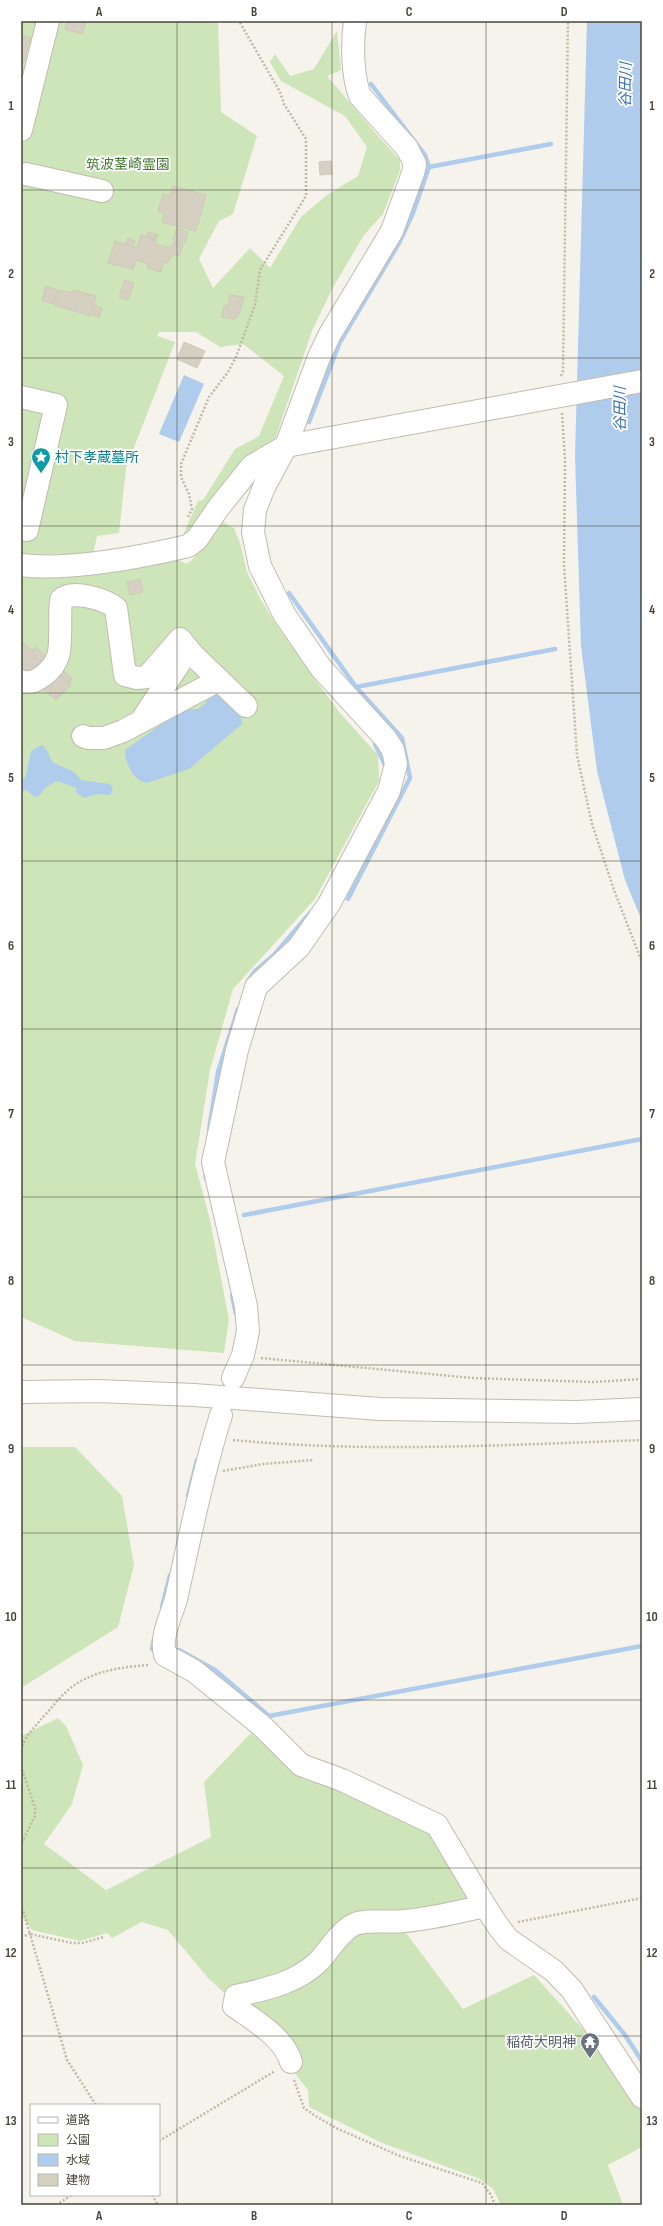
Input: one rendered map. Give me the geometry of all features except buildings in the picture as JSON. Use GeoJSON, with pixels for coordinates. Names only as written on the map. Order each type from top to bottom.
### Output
{"type":"FeatureCollection","features":[{"type":"Feature","properties":{"kind":"street"},"geometry":{"type":"LineString","coordinates":[[21,130],[48,21]]}},
{"type":"Feature","properties":{"kind":"street"},"geometry":{"type":"LineString","coordinates":[[233,1378],[243,1355],[248,1331],[246,1306],[213,1162],[237,1050],[256,987],[298,947],[329,904],[390,791],[396,764],[393,750],[386,739],[321,668],[284,614],[260,566],[253,532],[255,510],[264,487],[286,446],[330,334],[392,231],[402,206],[415,164],[407,148],[360,96],[356,88],[355,21]]}},
{"type":"Feature","properties":{"kind":"street"},"geometry":{"type":"LineString","coordinates":[[23,171],[102,191]]}},
{"type":"Feature","properties":{"kind":"street"},"geometry":{"type":"LineString","coordinates":[[21,564],[65,565],[86,563],[188,546],[197,539],[219,507],[252,466],[286,446],[552,396],[574,394],[642,381]]}},
{"type":"Feature","properties":{"kind":"street"},"geometry":{"type":"LineString","coordinates":[[21,397],[56,405],[27,530],[21,528]]}},
{"type":"Feature","properties":{"kind":"street"},"geometry":{"type":"LineString","coordinates":[[21,681],[26,683],[35,682],[53,664],[58,656],[61,600],[65,596],[73,594],[109,602],[116,608],[124,674],[137,678],[147,677],[180,639],[187,648],[246,706]]}},
{"type":"Feature","properties":{"kind":"street"},"geometry":{"type":"LineString","coordinates":[[141,721],[179,664],[187,648]]}},
{"type":"Feature","properties":{"kind":"street"},"geometry":{"type":"LineString","coordinates":[[83,736],[88,738],[104,738],[141,721],[219,680]]}},
{"type":"Feature","properties":{"kind":"street"},"geometry":{"type":"LineString","coordinates":[[21,1392],[98,1391],[194,1395],[380,1409],[570,1412],[642,1409]]}},
{"type":"Feature","properties":{"kind":"street"},"geometry":{"type":"LineString","coordinates":[[221,1415],[205,1468],[175,1601],[163,1646],[165,1655],[194,1671],[262,1726],[301,1765],[342,1780],[437,1825],[498,1926],[508,1939],[554,1971],[572,1990],[642,2097]]}},
{"type":"Feature","properties":{"kind":"street"},"geometry":{"type":"LineString","coordinates":[[291,2062],[288,2052],[279,2041],[234,2006],[236,1996],[268,1989],[296,1978],[318,1962],[341,1936],[354,1925],[363,1922],[409,1921],[485,1906]]}},
{"type":"Feature","properties":{"kind":"path"},"geometry":{"type":"LineString","coordinates":[[186,519],[192,509],[189,494],[182,477],[181,464],[209,397],[228,372],[236,357],[255,305],[260,270],[306,196],[306,139],[284,104],[280,92],[239,21]]}},
{"type":"Feature","properties":{"kind":"path"},"geometry":{"type":"LineString","coordinates":[[568,21],[563,371],[552,396],[562,415],[565,461],[564,564],[577,755],[592,824],[614,890],[642,962]]}},
{"type":"Feature","properties":{"kind":"path"},"geometry":{"type":"LineString","coordinates":[[243,1355],[390,1372],[472,1378],[592,1382],[642,1379]]}},
{"type":"Feature","properties":{"kind":"path"},"geometry":{"type":"LineString","coordinates":[[214,1438],[271,1444],[347,1447],[642,1440]]}},
{"type":"Feature","properties":{"kind":"path"},"geometry":{"type":"LineString","coordinates":[[205,1468],[226,1472],[262,1464],[314,1460]]}},
{"type":"Feature","properties":{"kind":"path"},"geometry":{"type":"LineString","coordinates":[[21,1750],[23,1742],[66,1691],[98,1673],[127,1666],[155,1665],[165,1655]]}},
{"type":"Feature","properties":{"kind":"path"},"geometry":{"type":"LineString","coordinates":[[21,1766],[35,1808],[35,1816],[21,1845]]}},
{"type":"Feature","properties":{"kind":"path"},"geometry":{"type":"LineString","coordinates":[[498,1926],[642,1898]]}},
{"type":"Feature","properties":{"kind":"path"},"geometry":{"type":"LineString","coordinates":[[21,1904],[67,2060],[95,2104]]}},
{"type":"Feature","properties":{"kind":"path"},"geometry":{"type":"LineString","coordinates":[[21,1937],[30,1934],[72,1943],[82,1943],[104,1937]]}},
{"type":"Feature","properties":{"kind":"path"},"geometry":{"type":"LineString","coordinates":[[160,2140],[291,2062]]}},
{"type":"Feature","properties":{"kind":"path"},"geometry":{"type":"LineString","coordinates":[[291,2062],[291,2072],[304,2108],[336,2128],[400,2156],[482,2183],[491,2195],[495,2205]]}},
{"type":"Feature","properties":{"kind":"path"},"geometry":{"type":"LineString","coordinates":[[56,2205],[70,2196]]}},
{"type":"Feature","properties":{"kind":"path"},"geometry":{"type":"LineString","coordinates":[[153,2196],[158,2205]]}},
{"type":"Feature","properties":{"kind":"green space","name":"筑波茎崎霊園"},"geometry":{"type":"Polygon","coordinates":[[[21,21],[218,21],[221,112],[257,136],[233,214],[219,221],[199,259],[213,288],[250,248],[270,268],[301,217],[327,195],[358,176],[367,147],[345,116],[281,81],[270,62],[275,54],[290,76],[314,69],[337,31],[341,70],[327,76],[400,160],[400,170],[383,214],[364,235],[332,289],[312,331],[273,445],[197,527],[183,535],[198,501],[203,500],[235,449],[259,436],[284,376],[243,344],[220,347],[196,332],[159,332],[157,336],[175,342],[126,468],[119,533],[97,536],[93,554],[21,555],[21,21]]]}},
{"type":"Feature","properties":{"kind":"green space"},"geometry":{"type":"Polygon","coordinates":[[[221,521],[234,528],[240,543],[247,572],[261,600],[278,627],[340,713],[378,755],[379,781],[315,899],[233,989],[210,1070],[195,1164],[210,1220],[229,1320],[224,1353],[75,1341],[21,1317],[21,573],[174,557],[186,564],[191,561],[221,521]]]}},
{"type":"Feature","properties":{"kind":"green space"},"geometry":{"type":"Polygon","coordinates":[[[21,1447],[75,1447],[122,1496],[134,1565],[118,1627],[21,1688],[21,1447]]]}},
{"type":"Feature","properties":{"kind":"green space"},"geometry":{"type":"Polygon","coordinates":[[[58,1718],[66,1726],[83,1765],[72,1804],[44,1844],[106,1890],[211,1837],[204,1782],[251,1733],[303,1779],[358,1794],[427,1830],[478,1904],[391,1913],[463,2009],[534,1975],[608,2057],[642,2112],[642,2147],[608,2165],[622,2202],[621,2205],[501,2205],[493,2189],[480,2179],[382,2143],[309,2107],[308,2090],[248,2014],[209,1979],[168,1930],[142,1922],[112,1938],[107,1933],[80,1941],[32,1930],[21,1914],[21,1736],[58,1718]]]}},
{"type":"Feature","properties":{"kind":"water","name":"谷田川"},"geometry":{"type":"Polygon","coordinates":[[[587,21],[642,21],[642,921],[625,880],[597,771],[581,646],[575,456],[587,21]]]}},
{"type":"Feature","properties":{"kind":"water"},"geometry":{"type":"Polygon","coordinates":[[[184,375],[204,384],[179,442],[159,434],[184,375]]]}},
{"type":"Feature","properties":{"kind":"water"},"geometry":{"type":"Polygon","coordinates":[[[215,691],[237,710],[242,719],[242,724],[189,769],[147,783],[138,779],[128,765],[125,750],[181,710],[198,709],[205,704],[212,692],[215,691]]]}},
{"type":"Feature","properties":{"kind":"water"},"geometry":{"type":"Polygon","coordinates":[[[42,745],[47,750],[52,762],[74,772],[81,780],[110,784],[113,790],[110,795],[96,794],[84,798],[75,792],[77,788],[57,781],[46,787],[39,796],[34,797],[27,790],[21,791],[21,779],[25,779],[31,751],[42,745]]]}},
{"type":"Feature","properties":{"kind":"waterway"},"geometry":{"type":"LineString","coordinates":[[309,422],[340,342],[399,243],[413,213],[429,167],[425,155],[371,84]]}},
{"type":"Feature","properties":{"kind":"waterway"},"geometry":{"type":"LineString","coordinates":[[429,167],[551,144]]}},
{"type":"Feature","properties":{"kind":"waterway"},"geometry":{"type":"LineString","coordinates":[[289,593],[356,687],[402,738],[410,778],[348,899]]}},
{"type":"Feature","properties":{"kind":"waterway"},"geometry":{"type":"LineString","coordinates":[[356,687],[555,649]]}},
{"type":"Feature","properties":{"kind":"waterway"},"geometry":{"type":"LineString","coordinates":[[375,744],[385,765]]}},
{"type":"Feature","properties":{"kind":"waterway"},"geometry":{"type":"LineString","coordinates":[[248,981],[255,971],[274,955],[310,913]]}},
{"type":"Feature","properties":{"kind":"waterway"},"geometry":{"type":"LineString","coordinates":[[209,1130],[218,1072],[238,1009]]}},
{"type":"Feature","properties":{"kind":"waterway"},"geometry":{"type":"LineString","coordinates":[[244,1215],[642,1139]]}},
{"type":"Feature","properties":{"kind":"waterway"},"geometry":{"type":"LineString","coordinates":[[204,1163],[206,1179]]}},
{"type":"Feature","properties":{"kind":"waterway"},"geometry":{"type":"LineString","coordinates":[[232,1295],[236,1314]]}},
{"type":"Feature","properties":{"kind":"waterway"},"geometry":{"type":"LineString","coordinates":[[188,1496],[197,1460]]}},
{"type":"Feature","properties":{"kind":"waterway"},"geometry":{"type":"LineString","coordinates":[[162,1607],[170,1575]]}},
{"type":"Feature","properties":{"kind":"waterway"},"geometry":{"type":"LineString","coordinates":[[152,1649],[154,1639]]}},
{"type":"Feature","properties":{"kind":"waterway"},"geometry":{"type":"LineString","coordinates":[[179,1650],[215,1670],[269,1716],[642,1646]]}},
{"type":"Feature","properties":{"kind":"waterway"},"geometry":{"type":"LineString","coordinates":[[594,1997],[625,2035],[642,2061]]}},
{"type":"Feature","properties":{"kind":"place","name":"村下孝蔵墓所"},"geometry":{"type":"Point","coordinates":[41,474]}},
{"type":"Feature","properties":{"kind":"place","name":"稲荷大明神"},"geometry":{"type":"Point","coordinates":[590,2059]}}]}
